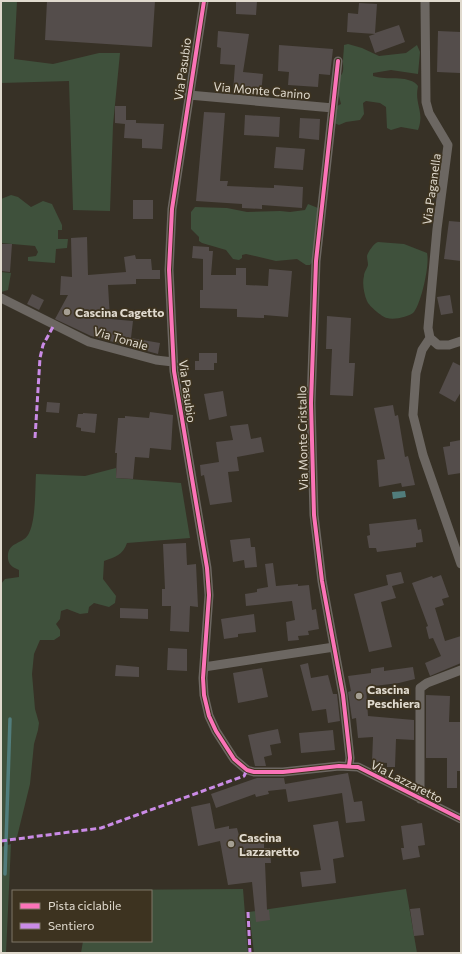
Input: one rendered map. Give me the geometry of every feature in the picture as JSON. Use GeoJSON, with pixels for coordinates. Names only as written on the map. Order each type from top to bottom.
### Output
{"type":"FeatureCollection","features":[{"type":"Feature","properties":{"kind":"street","name":"Via Pasubio"},"geometry":{"type":"LineString","coordinates":[[204,1],[189,95],[170,237],[173,362],[207,568],[209,609],[204,666],[204,695],[209,716],[234,759],[247,770]]}},
{"type":"Feature","properties":{"kind":"street","name":"Via Paganella"},"geometry":{"type":"LineString","coordinates":[[425,1],[426,102],[429,112],[448,145],[437,229],[428,328],[430,338]]}},
{"type":"Feature","properties":{"kind":"street","name":"Via Monte Cristallo"},"geometry":{"type":"LineString","coordinates":[[338,61],[316,262],[311,403],[314,515],[322,581],[344,703],[350,758],[349,766]]}},
{"type":"Feature","properties":{"kind":"street","name":"Via Monte Canino"},"geometry":{"type":"LineString","coordinates":[[189,95],[333,108]]}},
{"type":"Feature","properties":{"kind":"street","name":"Via Tonale"},"geometry":{"type":"LineString","coordinates":[[1,298],[89,342],[156,360],[173,362]]}},
{"type":"Feature","properties":{"kind":"street"},"geometry":{"type":"LineString","coordinates":[[461,341],[443,346],[438,345],[430,338],[422,350],[416,373],[413,415],[423,454],[461,564]]}},
{"type":"Feature","properties":{"kind":"street"},"geometry":{"type":"LineString","coordinates":[[204,666],[334,647]]}},
{"type":"Feature","properties":{"kind":"street"},"geometry":{"type":"LineString","coordinates":[[420,799],[420,691],[427,683],[461,670]]}},
{"type":"Feature","properties":{"kind":"street","name":"Via Lazzaretto"},"geometry":{"type":"LineString","coordinates":[[247,770],[254,772],[283,772],[349,766],[358,767],[461,819]]}},
{"type":"Feature","properties":{"kind":"green space"},"geometry":{"type":"Polygon","coordinates":[[[1,1],[17,1],[14,59],[53,64],[99,53],[120,53],[113,125],[110,211],[73,210],[69,81],[1,83],[1,1]]]}},
{"type":"Feature","properties":{"kind":"green space"},"geometry":{"type":"Polygon","coordinates":[[[348,44],[362,48],[379,56],[406,53],[417,45],[420,52],[418,74],[391,70],[373,73],[373,76],[410,80],[418,86],[417,98],[420,123],[418,130],[401,127],[391,130],[387,128],[386,107],[380,103],[366,101],[363,103],[364,114],[360,120],[346,122],[339,125],[332,122],[333,108],[341,104],[335,80],[343,72],[344,45],[348,44]]]}},
{"type":"Feature","properties":{"kind":"green space"},"geometry":{"type":"Polygon","coordinates":[[[11,195],[18,197],[31,207],[43,201],[52,204],[62,225],[62,230],[58,230],[58,239],[68,239],[67,248],[56,249],[55,263],[28,261],[28,257],[36,256],[38,252],[35,246],[1,243],[1,199],[11,195]]]}},
{"type":"Feature","properties":{"kind":"green space"},"geometry":{"type":"Polygon","coordinates":[[[308,204],[318,208],[314,260],[310,265],[306,265],[297,259],[276,261],[246,254],[242,255],[242,258],[239,260],[233,259],[226,250],[199,241],[199,237],[191,229],[191,212],[195,207],[227,208],[247,212],[290,212],[305,210],[308,204]]]}},
{"type":"Feature","properties":{"kind":"green space"},"geometry":{"type":"Polygon","coordinates":[[[378,242],[404,244],[427,253],[428,259],[426,275],[422,293],[414,312],[405,317],[390,319],[382,316],[370,306],[367,301],[363,282],[364,273],[368,265],[367,256],[371,248],[378,242]]]}},
{"type":"Feature","properties":{"kind":"green space"},"geometry":{"type":"Polygon","coordinates":[[[1,272],[11,273],[8,290],[1,292],[1,272]]]}},
{"type":"Feature","properties":{"kind":"green space"},"geometry":{"type":"Polygon","coordinates":[[[116,468],[116,478],[181,483],[190,538],[127,543],[121,553],[104,561],[103,579],[116,596],[115,603],[109,607],[94,603],[89,607],[88,613],[80,614],[67,609],[61,611],[60,619],[56,624],[60,630],[60,636],[54,640],[40,640],[34,654],[32,674],[35,709],[39,723],[34,744],[30,784],[17,837],[1,841],[1,584],[5,579],[19,577],[19,570],[14,568],[9,562],[9,550],[11,547],[26,538],[31,529],[35,506],[36,474],[85,476],[116,468]]]}},
{"type":"Feature","properties":{"kind":"green space"},"geometry":{"type":"Polygon","coordinates":[[[11,844],[6,953],[1,953],[1,847],[11,844]]]}},
{"type":"Feature","properties":{"kind":"green space"},"geometry":{"type":"Polygon","coordinates":[[[243,889],[248,953],[81,953],[83,942],[152,942],[152,890],[89,890],[243,889]]]}},
{"type":"Feature","properties":{"kind":"green space"},"geometry":{"type":"Polygon","coordinates":[[[406,889],[417,953],[254,953],[249,912],[406,889]]]}},
{"type":"Feature","properties":{"kind":"water"},"geometry":{"type":"Polygon","coordinates":[[[405,491],[406,497],[393,499],[392,492],[405,491]]]}},
{"type":"Feature","properties":{"kind":"building"},"geometry":{"type":"Polygon","coordinates":[[[47,1],[155,1],[152,47],[45,40],[47,1]]]}},
{"type":"Feature","properties":{"kind":"building"},"geometry":{"type":"Polygon","coordinates":[[[236,1],[257,1],[256,15],[236,14],[236,1]]]}},
{"type":"Feature","properties":{"kind":"building"},"geometry":{"type":"Polygon","coordinates":[[[359,3],[377,4],[375,33],[399,25],[405,42],[375,53],[369,36],[375,34],[347,32],[348,13],[358,14],[359,3]]]}},
{"type":"Feature","properties":{"kind":"building"},"geometry":{"type":"Polygon","coordinates":[[[218,31],[249,34],[243,72],[263,74],[261,94],[233,92],[235,65],[220,64],[221,48],[217,47],[218,31]]]}},
{"type":"Feature","properties":{"kind":"building"},"geometry":{"type":"Polygon","coordinates":[[[438,31],[461,32],[460,73],[437,72],[438,31]]]}},
{"type":"Feature","properties":{"kind":"building"},"geometry":{"type":"Polygon","coordinates":[[[279,45],[333,49],[330,75],[319,74],[318,87],[288,85],[289,72],[278,71],[279,45]]]}},
{"type":"Feature","properties":{"kind":"building"},"geometry":{"type":"Polygon","coordinates":[[[115,106],[126,106],[126,120],[136,120],[136,123],[164,124],[162,149],[142,148],[142,139],[124,138],[125,124],[115,123],[115,106]]]}},
{"type":"Feature","properties":{"kind":"building"},"geometry":{"type":"Polygon","coordinates":[[[204,112],[225,113],[220,181],[228,181],[227,186],[274,188],[274,185],[303,187],[302,208],[262,205],[262,209],[242,208],[242,204],[196,201],[204,112]]]}},
{"type":"Feature","properties":{"kind":"building"},"geometry":{"type":"Polygon","coordinates":[[[245,115],[280,117],[279,137],[244,135],[245,115]]]}},
{"type":"Feature","properties":{"kind":"building"},"geometry":{"type":"Polygon","coordinates":[[[300,118],[320,119],[319,140],[299,138],[300,118]]]}},
{"type":"Feature","properties":{"kind":"building"},"geometry":{"type":"Polygon","coordinates":[[[276,147],[305,149],[303,170],[274,168],[276,147]]]}},
{"type":"Feature","properties":{"kind":"building"},"geometry":{"type":"Polygon","coordinates":[[[133,200],[153,200],[153,219],[133,219],[133,200]]]}},
{"type":"Feature","properties":{"kind":"building"},"geometry":{"type":"Polygon","coordinates":[[[449,221],[461,222],[461,261],[444,259],[449,221]]]}},
{"type":"Feature","properties":{"kind":"building"},"geometry":{"type":"Polygon","coordinates":[[[87,237],[88,275],[126,272],[124,257],[135,255],[136,259],[151,259],[152,270],[160,270],[160,279],[136,279],[136,284],[108,285],[110,319],[133,321],[131,338],[160,343],[158,354],[91,336],[55,319],[68,295],[60,295],[61,276],[72,277],[71,238],[87,237]]]}},
{"type":"Feature","properties":{"kind":"building"},"geometry":{"type":"Polygon","coordinates":[[[1,244],[12,244],[10,272],[1,271],[1,244]]]}},
{"type":"Feature","properties":{"kind":"building"},"geometry":{"type":"Polygon","coordinates":[[[193,246],[209,247],[209,251],[213,251],[211,275],[236,275],[236,268],[246,268],[246,285],[268,286],[269,269],[292,271],[288,317],[264,315],[264,318],[237,317],[237,309],[200,308],[200,290],[203,290],[203,259],[192,258],[193,246]]]}},
{"type":"Feature","properties":{"kind":"building"},"geometry":{"type":"Polygon","coordinates":[[[32,294],[44,300],[39,310],[27,304],[32,294]]]}},
{"type":"Feature","properties":{"kind":"building"},"geometry":{"type":"Polygon","coordinates":[[[450,295],[453,313],[441,315],[437,297],[450,295]]]}},
{"type":"Feature","properties":{"kind":"building"},"geometry":{"type":"Polygon","coordinates":[[[327,316],[351,318],[349,363],[355,363],[353,396],[330,395],[332,349],[326,349],[327,316]]]}},
{"type":"Feature","properties":{"kind":"building"},"geometry":{"type":"Polygon","coordinates":[[[199,353],[217,353],[217,363],[214,363],[214,370],[195,370],[195,361],[199,361],[199,353]]]}},
{"type":"Feature","properties":{"kind":"building"},"geometry":{"type":"Polygon","coordinates":[[[453,362],[461,366],[461,392],[455,402],[439,393],[453,362]]]}},
{"type":"Feature","properties":{"kind":"building"},"geometry":{"type":"Polygon","coordinates":[[[223,391],[227,416],[209,420],[204,394],[223,391]]]}},
{"type":"Feature","properties":{"kind":"building"},"geometry":{"type":"Polygon","coordinates":[[[47,402],[60,403],[59,413],[46,412],[47,402]]]}},
{"type":"Feature","properties":{"kind":"building"},"geometry":{"type":"Polygon","coordinates":[[[393,405],[395,416],[398,415],[405,457],[408,456],[415,485],[402,487],[401,483],[379,487],[377,460],[385,459],[374,408],[393,405]]]}},
{"type":"Feature","properties":{"kind":"building"},"geometry":{"type":"Polygon","coordinates":[[[150,412],[173,415],[171,450],[150,448],[149,458],[135,457],[133,479],[116,478],[117,453],[115,453],[118,418],[125,418],[125,416],[149,418],[150,412]]]}},
{"type":"Feature","properties":{"kind":"building"},"geometry":{"type":"Polygon","coordinates":[[[78,414],[97,414],[95,433],[81,431],[81,428],[76,427],[78,414]]]}},
{"type":"Feature","properties":{"kind":"building"},"geometry":{"type":"Polygon","coordinates":[[[248,424],[251,439],[261,437],[264,452],[237,457],[239,471],[228,472],[232,502],[210,505],[204,475],[201,476],[200,465],[219,462],[216,442],[233,440],[230,426],[248,424]]]}},
{"type":"Feature","properties":{"kind":"building"},"geometry":{"type":"Polygon","coordinates":[[[461,440],[461,473],[448,475],[443,447],[450,446],[450,442],[461,440]]]}},
{"type":"Feature","properties":{"kind":"building"},"geometry":{"type":"Polygon","coordinates":[[[416,519],[418,530],[421,529],[423,542],[416,543],[416,547],[377,552],[376,548],[369,548],[367,536],[370,535],[369,524],[416,519]]]}},
{"type":"Feature","properties":{"kind":"building"},"geometry":{"type":"Polygon","coordinates":[[[250,538],[251,547],[255,547],[257,567],[245,568],[244,560],[233,562],[230,540],[250,538]]]}},
{"type":"Feature","properties":{"kind":"building"},"geometry":{"type":"Polygon","coordinates":[[[186,543],[187,565],[196,564],[198,607],[190,606],[189,632],[170,631],[171,606],[162,606],[162,589],[165,589],[163,544],[186,543]]]}},
{"type":"Feature","properties":{"kind":"building"},"geometry":{"type":"Polygon","coordinates":[[[273,563],[276,586],[298,584],[298,586],[309,585],[312,610],[316,609],[319,629],[308,631],[309,635],[298,636],[299,640],[288,641],[286,622],[295,620],[292,601],[246,606],[245,594],[257,592],[257,589],[268,587],[265,564],[273,563]]]}},
{"type":"Feature","properties":{"kind":"building"},"geometry":{"type":"Polygon","coordinates":[[[401,572],[404,583],[392,586],[396,598],[381,602],[392,647],[369,652],[354,594],[388,585],[386,575],[401,572]]]}},
{"type":"Feature","properties":{"kind":"building"},"geometry":{"type":"Polygon","coordinates":[[[441,575],[449,597],[442,599],[444,605],[435,608],[445,641],[461,636],[461,663],[430,676],[425,663],[441,656],[433,638],[429,639],[426,627],[428,626],[412,583],[432,576],[433,578],[441,575]]]}},
{"type":"Feature","properties":{"kind":"building"},"geometry":{"type":"Polygon","coordinates":[[[120,608],[148,609],[148,619],[120,618],[120,608]]]}},
{"type":"Feature","properties":{"kind":"building"},"geometry":{"type":"Polygon","coordinates":[[[254,614],[256,632],[238,634],[238,637],[224,639],[221,619],[254,614]]]}},
{"type":"Feature","properties":{"kind":"building"},"geometry":{"type":"Polygon","coordinates":[[[168,648],[187,649],[187,671],[167,670],[168,648]]]}},
{"type":"Feature","properties":{"kind":"building"},"geometry":{"type":"Polygon","coordinates":[[[308,663],[311,678],[328,675],[333,694],[337,694],[340,721],[328,723],[326,709],[312,711],[300,665],[308,663]]]}},
{"type":"Feature","properties":{"kind":"building"},"geometry":{"type":"Polygon","coordinates":[[[116,665],[139,667],[139,677],[115,676],[116,665]]]}},
{"type":"Feature","properties":{"kind":"building"},"geometry":{"type":"Polygon","coordinates":[[[384,667],[384,671],[413,667],[415,679],[399,683],[366,687],[368,716],[414,720],[414,740],[396,739],[395,767],[387,767],[387,763],[372,762],[373,737],[358,738],[356,718],[352,719],[348,692],[351,691],[348,676],[371,673],[371,669],[384,667]]]}},
{"type":"Feature","properties":{"kind":"building"},"geometry":{"type":"Polygon","coordinates":[[[262,668],[268,697],[238,703],[233,673],[262,668]]]}},
{"type":"Feature","properties":{"kind":"building"},"geometry":{"type":"Polygon","coordinates":[[[426,695],[450,696],[449,722],[461,722],[461,771],[457,771],[457,788],[447,788],[447,758],[426,758],[426,695]]]}},
{"type":"Feature","properties":{"kind":"building"},"geometry":{"type":"Polygon","coordinates":[[[278,729],[281,743],[270,745],[272,755],[264,757],[266,766],[255,766],[248,735],[278,729]]]}},
{"type":"Feature","properties":{"kind":"building"},"geometry":{"type":"Polygon","coordinates":[[[333,730],[335,750],[301,753],[299,733],[333,730]]]}},
{"type":"Feature","properties":{"kind":"building"},"geometry":{"type":"Polygon","coordinates":[[[348,773],[354,802],[362,801],[365,821],[346,823],[342,793],[288,802],[285,784],[348,773]]]}},
{"type":"Feature","properties":{"kind":"building"},"geometry":{"type":"Polygon","coordinates":[[[257,778],[284,778],[286,789],[268,791],[269,794],[256,797],[255,794],[216,808],[211,794],[257,778]]]}},
{"type":"Feature","properties":{"kind":"building"},"geometry":{"type":"Polygon","coordinates":[[[210,803],[215,829],[229,826],[229,829],[237,828],[241,843],[264,842],[264,848],[270,848],[271,863],[265,863],[267,910],[269,910],[270,920],[256,922],[252,882],[228,885],[220,841],[198,846],[191,807],[210,803]]]}},
{"type":"Feature","properties":{"kind":"building"},"geometry":{"type":"Polygon","coordinates":[[[338,821],[344,857],[333,859],[336,883],[302,887],[300,872],[321,870],[313,825],[338,821]]]}},
{"type":"Feature","properties":{"kind":"building"},"geometry":{"type":"Polygon","coordinates":[[[422,823],[425,845],[418,846],[420,857],[403,860],[401,848],[404,848],[401,826],[422,823]]]}},
{"type":"Feature","properties":{"kind":"building"},"geometry":{"type":"Polygon","coordinates":[[[420,908],[424,935],[414,936],[410,909],[420,908]]]}},
{"type":"Feature","properties":{"kind":"waterway"},"geometry":{"type":"LineString","coordinates":[[5,874],[10,719]]}},
{"type":"Feature","properties":{"kind":"marked path"},"geometry":{"type":"LineString","coordinates":[[35,438],[40,358],[43,345],[54,325]]}},
{"type":"Feature","properties":{"kind":"marked path"},"geometry":{"type":"LineString","coordinates":[[1,841],[101,828],[244,776],[247,770]]}},
{"type":"Feature","properties":{"kind":"marked path"},"geometry":{"type":"LineString","coordinates":[[248,912],[250,953]]}},
{"type":"Feature","properties":{"kind":"cycle path"},"geometry":{"type":"LineString","coordinates":[[204,1],[172,209],[169,270],[174,371],[207,568],[209,595],[203,678],[204,695],[209,716],[216,731],[234,759],[247,770],[254,772],[283,772],[339,766],[358,767],[461,819]]}},
{"type":"Feature","properties":{"kind":"cycle path"},"geometry":{"type":"LineString","coordinates":[[338,61],[316,261],[311,403],[314,515],[322,581],[343,695],[350,758],[349,766]]}},
{"type":"Feature","properties":{"kind":"place","name":"Cascina Cagetto"},"geometry":{"type":"Point","coordinates":[67,312]}},
{"type":"Feature","properties":{"kind":"place","name":"Cascina Peschiera"},"geometry":{"type":"Point","coordinates":[359,696]}},
{"type":"Feature","properties":{"kind":"place","name":"Cascina Lazzaretto"},"geometry":{"type":"Point","coordinates":[231,844]}}]}
